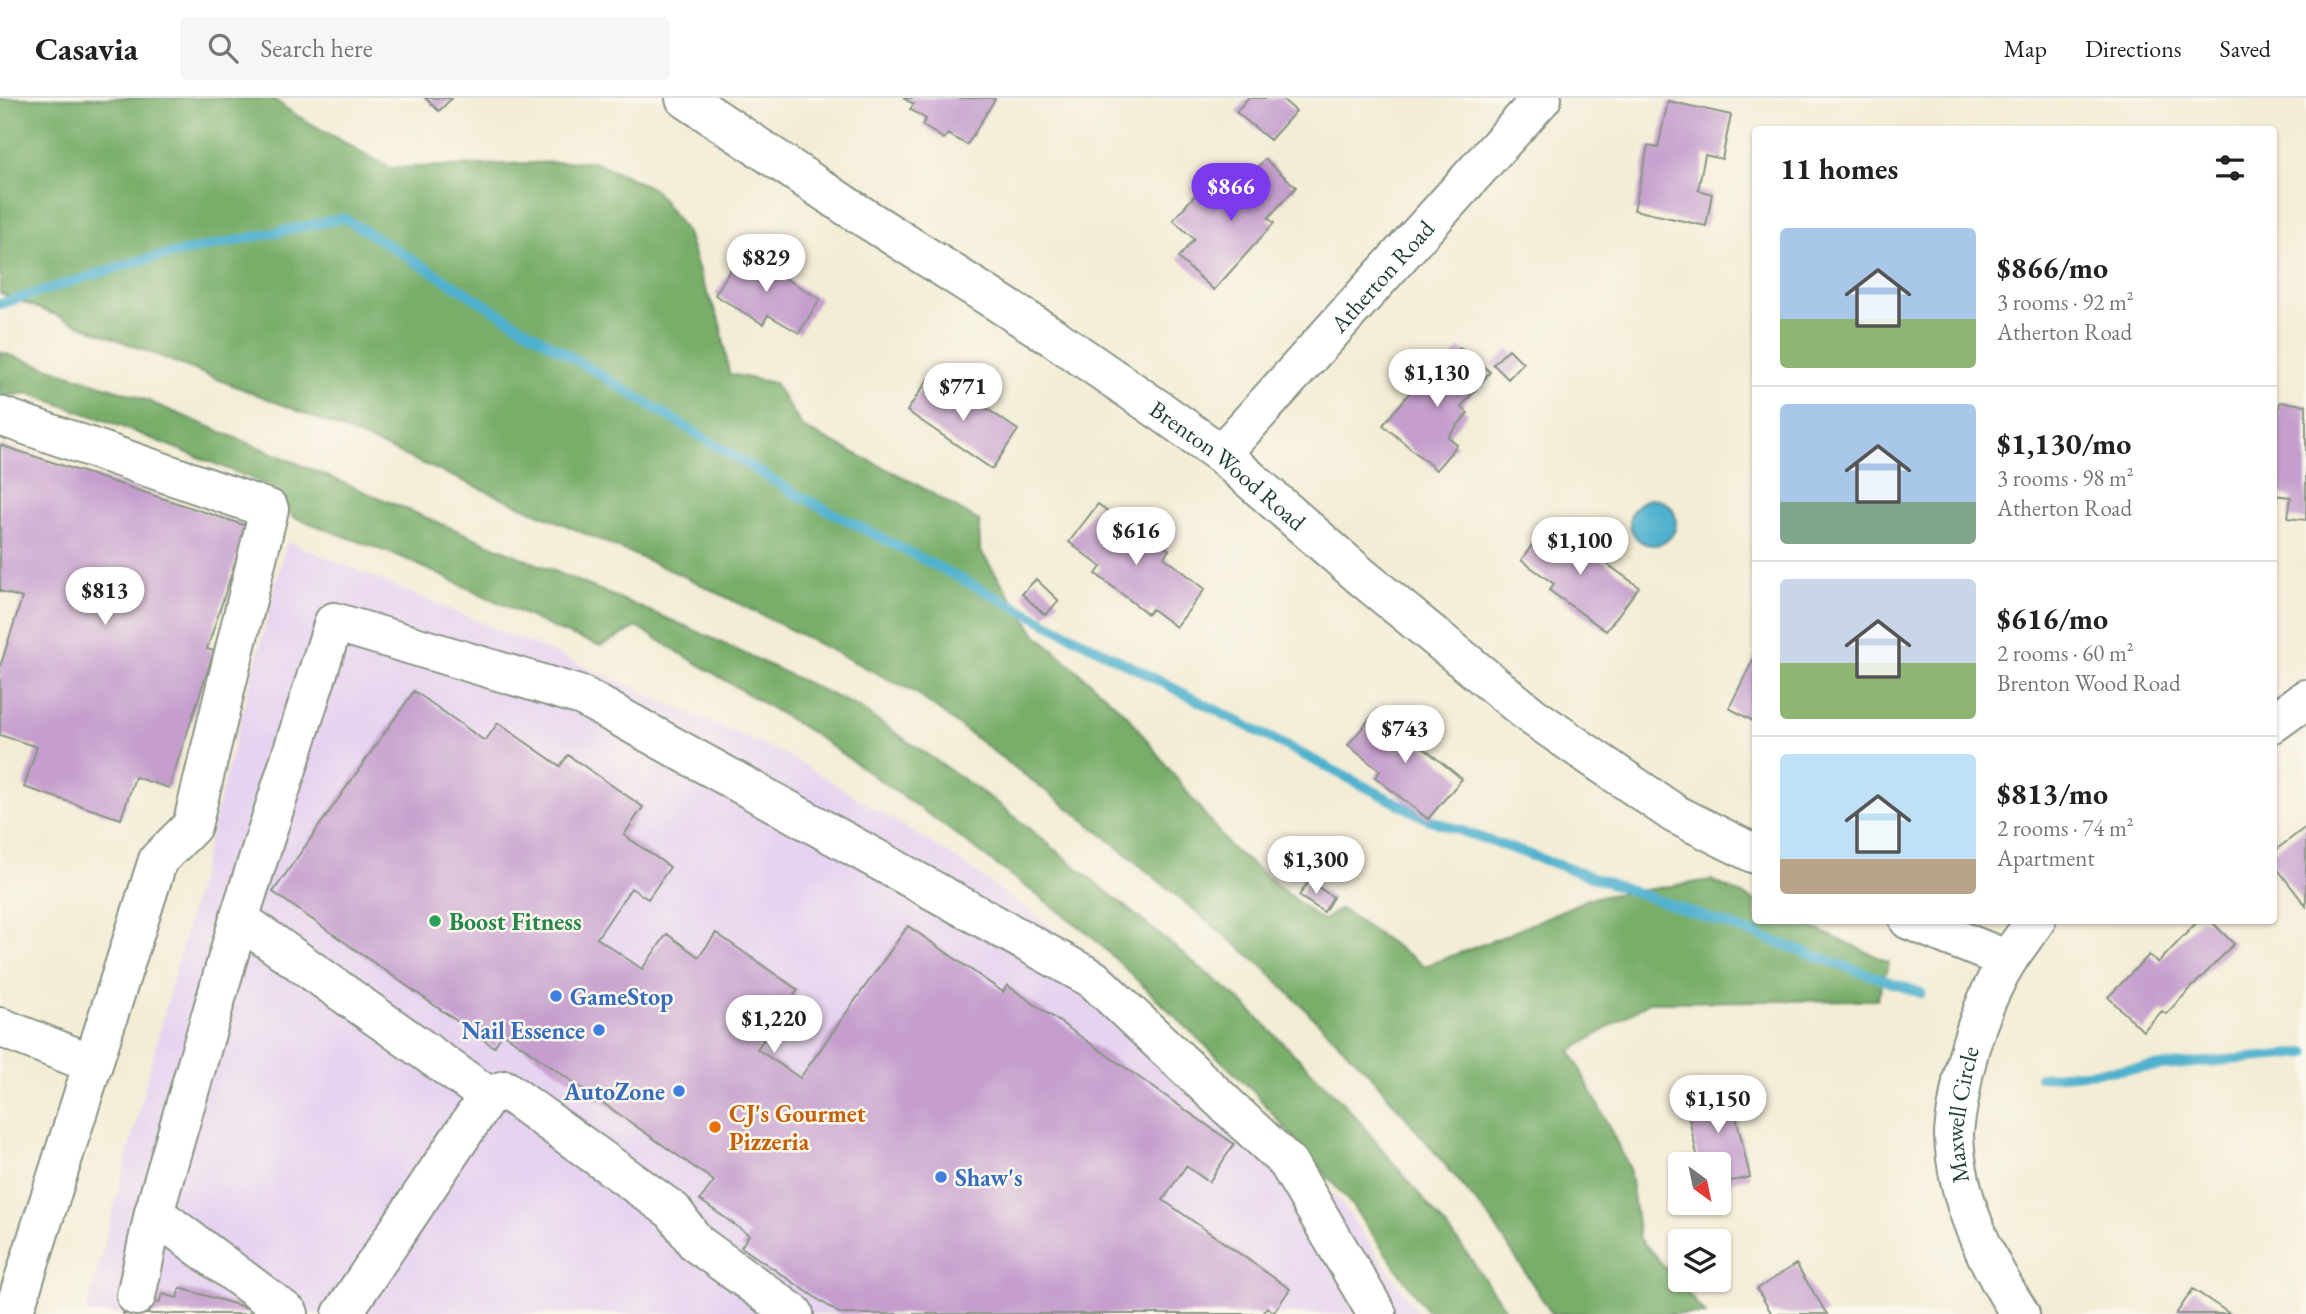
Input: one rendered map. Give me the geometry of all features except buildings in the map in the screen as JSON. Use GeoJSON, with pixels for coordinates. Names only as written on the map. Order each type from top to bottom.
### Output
{"type":"FeatureCollection","features":[{"type":"Feature","properties":{"kind":"street","name":"Brenton Wood Road"},"geometry":{"type":"LineString","coordinates":[[685,98],[848,207],[1053,337],[1221,454],[1362,577],[1532,716],[1675,814],[1752,852]]}},
{"type":"Feature","properties":{"kind":"street","name":"Atherton Road"},"geometry":{"type":"LineString","coordinates":[[1221,454],[1542,98]]}},
{"type":"Feature","properties":{"kind":"street"},"geometry":{"type":"LineString","coordinates":[[0,416],[269,509],[192,826],[158,860],[13,1314]]}},
{"type":"Feature","properties":{"kind":"street"},"geometry":{"type":"LineString","coordinates":[[136,1296],[154,1213],[239,919],[334,622],[582,696],[1093,979],[1288,1163],[1377,1314]]}},
{"type":"Feature","properties":{"kind":"street"},"geometry":{"type":"LineString","coordinates":[[2277,720],[2306,699]]}},
{"type":"Feature","properties":{"kind":"street"},"geometry":{"type":"LineString","coordinates":[[239,919],[488,1096]]}},
{"type":"Feature","properties":{"kind":"street"},"geometry":{"type":"LineString","coordinates":[[1919,924],[2008,960]]}},
{"type":"Feature","properties":{"kind":"street","name":"Maxwell Circle"},"geometry":{"type":"LineString","coordinates":[[2020,1314],[1990,1262],[1976,1231],[1957,1167],[1954,1133],[1964,1063],[1986,1004],[2008,960],[2033,924]]}},
{"type":"Feature","properties":{"kind":"street"},"geometry":{"type":"LineString","coordinates":[[0,1027],[93,1064]]}},
{"type":"Feature","properties":{"kind":"street"},"geometry":{"type":"LineString","coordinates":[[342,1314],[488,1096],[505,1090],[673,1211],[695,1244],[794,1314]]}},
{"type":"Feature","properties":{"kind":"street"},"geometry":{"type":"LineString","coordinates":[[154,1213],[289,1314]]}},
{"type":"Feature","properties":{"kind":"shaded area"},"geometry":{"type":"Polygon","coordinates":[[[287,541],[789,756],[957,859],[1107,968],[1341,1203],[1419,1314],[86,1314],[287,541]]]}},
{"type":"Feature","properties":{"kind":"green space"},"geometry":{"type":"Polygon","coordinates":[[[0,98],[272,98],[294,114],[390,168],[594,161],[654,189],[687,233],[703,284],[720,321],[729,374],[774,383],[803,428],[909,480],[979,521],[980,550],[1035,633],[1128,716],[1230,847],[1322,921],[1340,909],[1425,966],[1502,937],[1590,898],[1711,880],[1752,900],[1752,924],[1805,924],[1889,962],[1877,1000],[1649,1002],[1571,1051],[1629,1167],[1639,1238],[1668,1271],[1668,1292],[1687,1292],[1706,1314],[1552,1314],[1492,1221],[1369,1073],[1261,965],[1087,822],[916,693],[686,577],[331,424],[0,293],[0,98]]]}},
{"type":"Feature","properties":{"kind":"green space"},"geometry":{"type":"Polygon","coordinates":[[[0,352],[136,396],[690,628],[858,707],[999,804],[1241,1001],[1349,1109],[1461,1245],[1508,1314],[1429,1314],[1351,1204],[1255,1093],[1088,933],[935,819],[814,734],[637,627],[601,646],[562,632],[406,559],[293,517],[271,486],[110,422],[28,393],[0,397],[0,352]]]}},
{"type":"Feature","properties":{"kind":"water"},"geometry":{"type":"Polygon","coordinates":[[[1653,499],[1662,500],[1669,506],[1675,513],[1675,531],[1669,538],[1662,544],[1653,545],[1644,544],[1637,538],[1631,531],[1630,522],[1631,513],[1637,506],[1644,500],[1653,499]]]}},
{"type":"Feature","properties":{"kind":"waterway"},"geometry":{"type":"LineString","coordinates":[[0,304],[139,261],[344,218],[794,493],[1428,819],[1921,993]]}},
{"type":"Feature","properties":{"kind":"waterway"},"geometry":{"type":"LineString","coordinates":[[2040,1077],[2306,1053]]}},
{"type":"Feature","properties":{"kind":"place","name":"Boost Fitness"},"geometry":{"type":"Point","coordinates":[435,921]}},
{"type":"Feature","properties":{"kind":"place","name":"GameStop"},"geometry":{"type":"Point","coordinates":[556,996]}},
{"type":"Feature","properties":{"kind":"place","name":"Nail Essence"},"geometry":{"type":"Point","coordinates":[599,1030]}},
{"type":"Feature","properties":{"kind":"place","name":"AutoZone"},"geometry":{"type":"Point","coordinates":[679,1091]}},
{"type":"Feature","properties":{"kind":"place","name":"CJ's Gourmet Pizzeria"},"geometry":{"type":"Point","coordinates":[715,1127]}},
{"type":"Feature","properties":{"kind":"place","name":"Shaw's"},"geometry":{"type":"Point","coordinates":[941,1177]}}]}
